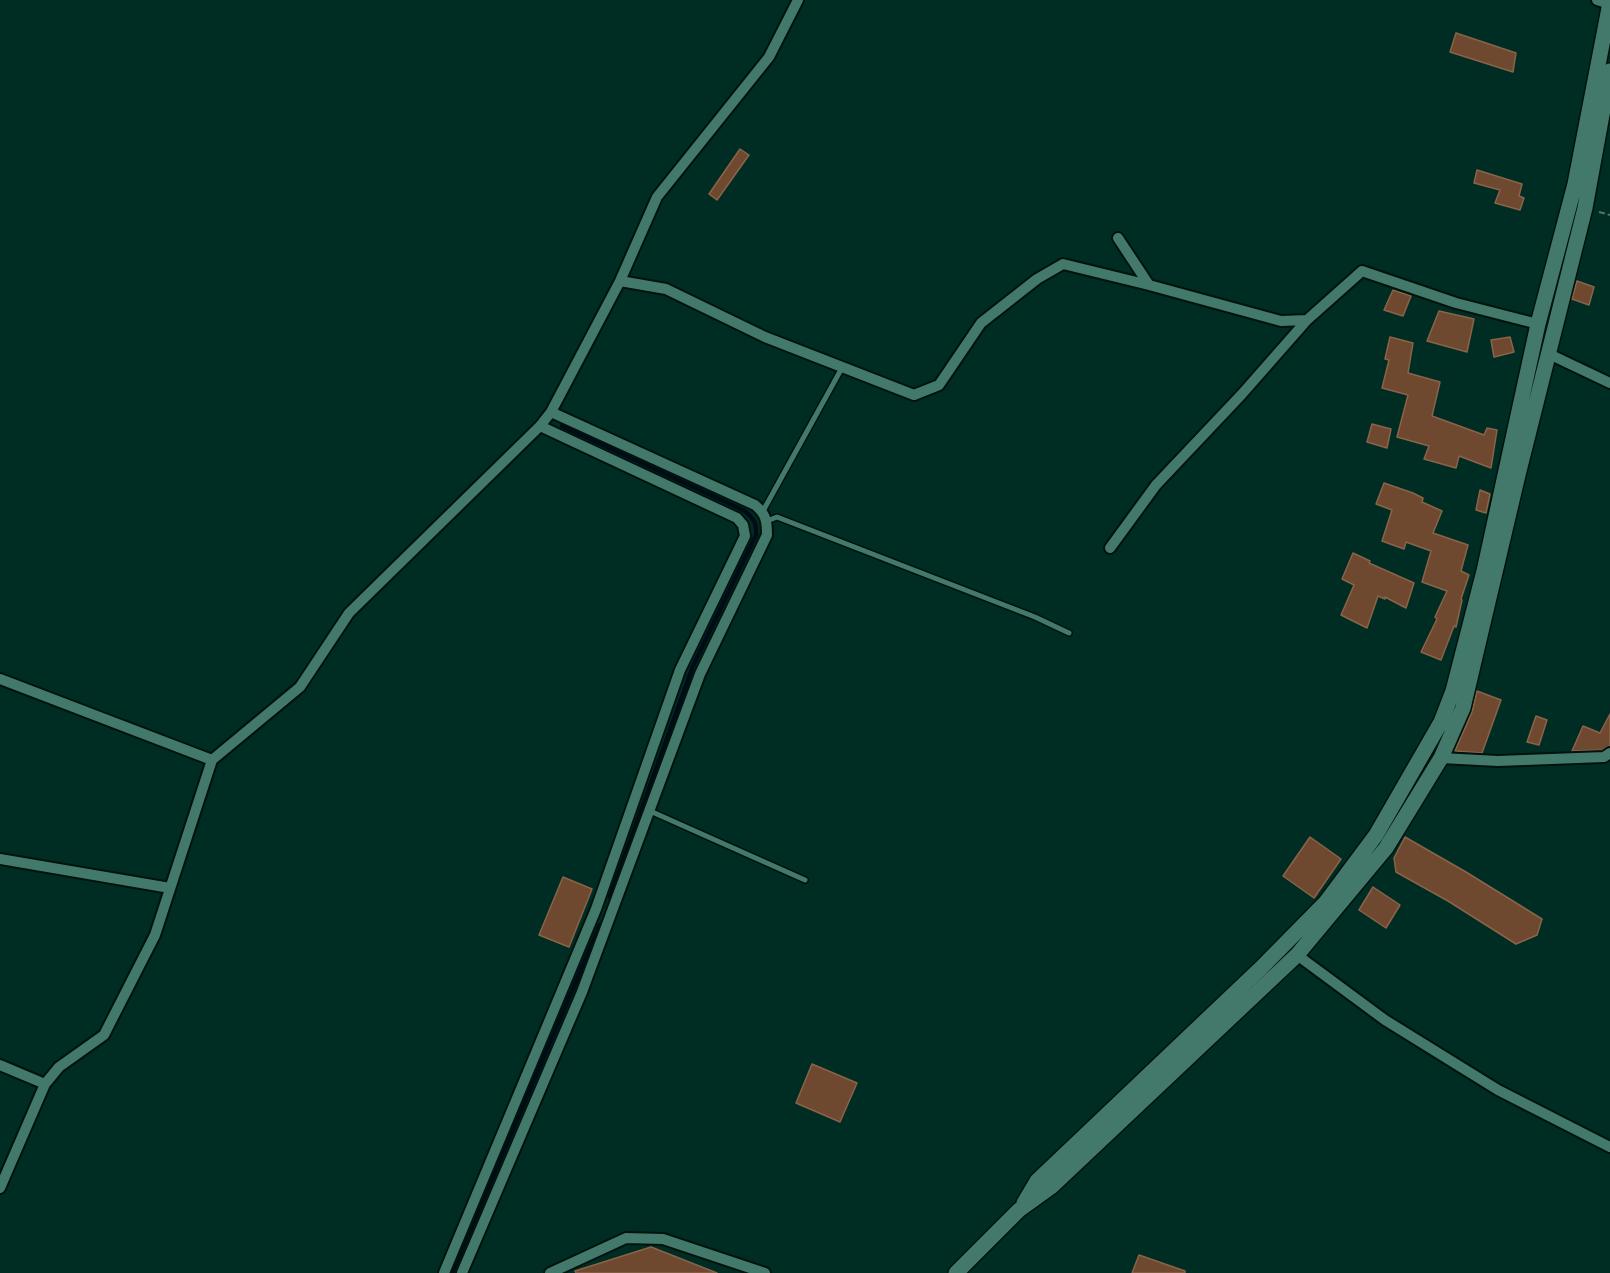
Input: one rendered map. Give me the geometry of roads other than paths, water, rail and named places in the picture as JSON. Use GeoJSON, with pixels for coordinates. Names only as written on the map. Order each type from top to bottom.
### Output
{"type":"FeatureCollection","features":[{"type":"Feature","properties":{"kind":"main road"},"geometry":{"type":"LineString","coordinates":[[1019,1210],[1038,1181],[1261,968],[1326,902],[1376,835],[1441,722],[1453,691],[1484,571],[1538,324],[1575,184],[1610,4]]}},
{"type":"Feature","properties":{"kind":"main road"},"geometry":{"type":"LineString","coordinates":[[956,1273],[1019,1210],[1051,1188],[1297,955],[1386,848],[1441,758],[1463,708],[1585,208],[1610,71]]}},
{"type":"Feature","properties":{"kind":"street"},"geometry":{"type":"LineString","coordinates":[[0,1188],[45,1084],[59,1067],[104,1035],[155,935],[212,760],[300,687],[349,613],[540,426],[551,412],[620,281],[657,196],[769,57],[798,0]]}},
{"type":"Feature","properties":{"kind":"street"},"geometry":{"type":"LineString","coordinates":[[1597,0],[1610,4]]}},
{"type":"Feature","properties":{"kind":"street"},"geometry":{"type":"LineString","coordinates":[[1118,238],[1149,285]]}},
{"type":"Feature","properties":{"kind":"street"},"geometry":{"type":"LineString","coordinates":[[620,281],[666,289],[765,337],[914,395],[939,385],[981,323],[1038,279],[1063,264],[1281,321],[1307,320]]}},
{"type":"Feature","properties":{"kind":"street"},"geometry":{"type":"LineString","coordinates":[[1110,548],[1156,485],[1242,394],[1307,320],[1362,271],[1456,303],[1538,324]]}},
{"type":"Feature","properties":{"kind":"street"},"geometry":{"type":"LineString","coordinates":[[1549,354],[1610,383]]}},
{"type":"Feature","properties":{"kind":"street"},"geometry":{"type":"LineString","coordinates":[[462,1273],[582,992],[700,674],[766,534],[765,516],[755,505],[551,412]]}},
{"type":"Feature","properties":{"kind":"street"},"geometry":{"type":"LineString","coordinates":[[444,1273],[596,909],[680,670],[745,536],[743,525],[737,518],[540,426]]}},
{"type":"Feature","properties":{"kind":"street"},"geometry":{"type":"LineString","coordinates":[[0,679],[212,760]]}},
{"type":"Feature","properties":{"kind":"street"},"geometry":{"type":"LineString","coordinates":[[1441,758],[1498,761],[1604,757],[1610,753]]}},
{"type":"Feature","properties":{"kind":"street"},"geometry":{"type":"LineString","coordinates":[[0,859],[170,888]]}},
{"type":"Feature","properties":{"kind":"street"},"geometry":{"type":"LineString","coordinates":[[596,909],[612,915]]}},
{"type":"Feature","properties":{"kind":"street"},"geometry":{"type":"LineString","coordinates":[[1297,955],[1385,1020],[1498,1090],[1610,1147]]}},
{"type":"Feature","properties":{"kind":"street"},"geometry":{"type":"LineString","coordinates":[[0,1065],[45,1084]]}},
{"type":"Feature","properties":{"kind":"street"},"geometry":{"type":"LineString","coordinates":[[556,1272],[626,1238],[663,1239],[741,1269],[765,1273]]}},
{"type":"Feature","properties":{"kind":"lane"},"geometry":{"type":"LineString","coordinates":[[843,366],[765,516],[777,517],[1035,617],[1069,633]]}},
{"type":"Feature","properties":{"kind":"lane"},"geometry":{"type":"LineString","coordinates":[[650,811],[806,880]]}},
{"type":"Feature","properties":{"kind":"waterway"},"geometry":{"type":"LineString","coordinates":[[562,426],[745,511],[753,519],[756,527],[756,535],[693,666],[610,897]]}},
{"type":"Feature","properties":{"kind":"waterway"},"geometry":{"type":"LineString","coordinates":[[452,1273],[600,925]]}}]}
